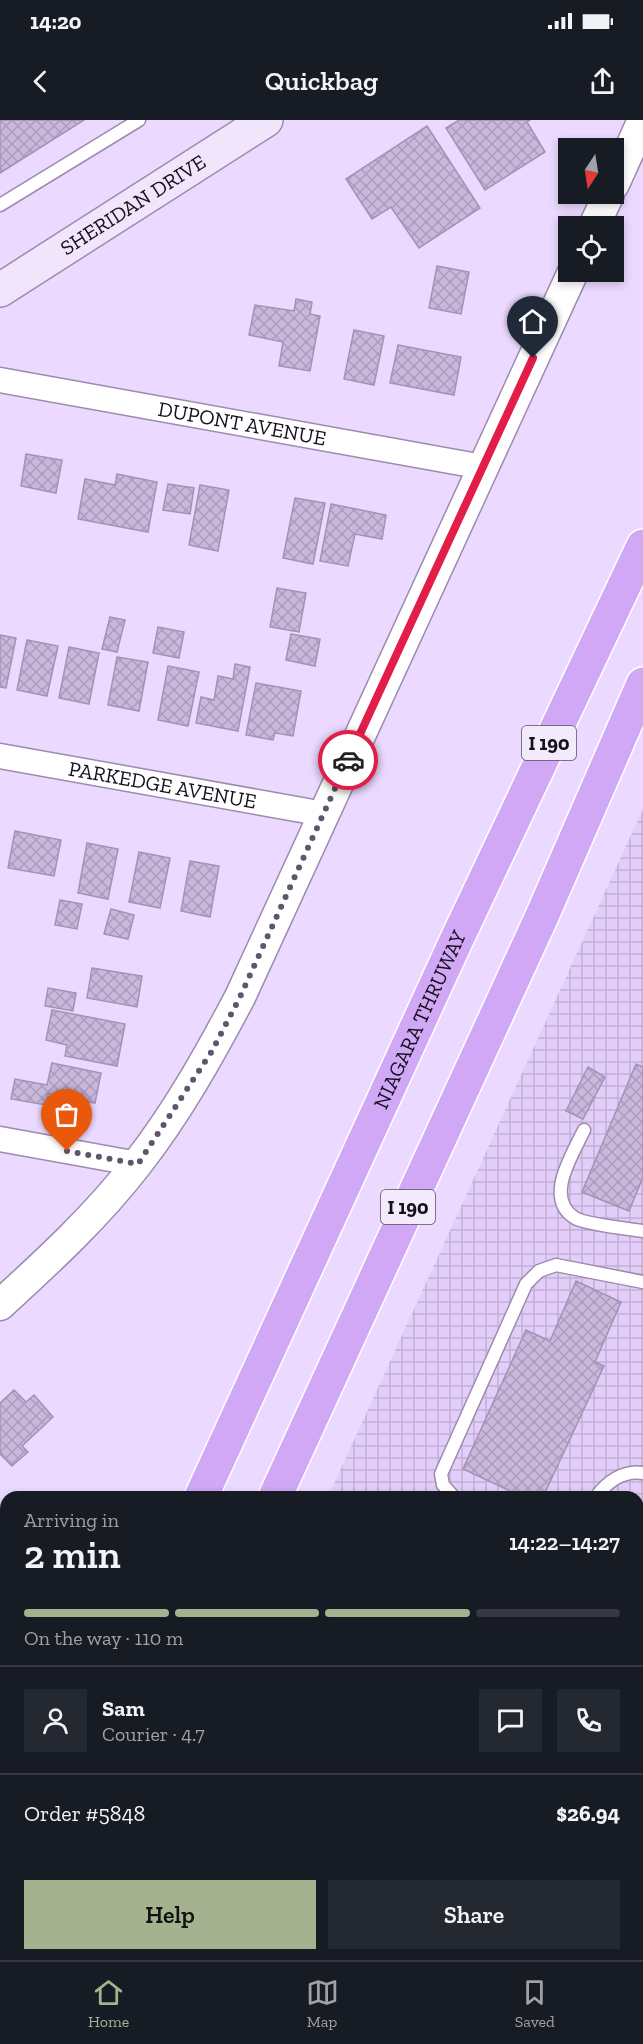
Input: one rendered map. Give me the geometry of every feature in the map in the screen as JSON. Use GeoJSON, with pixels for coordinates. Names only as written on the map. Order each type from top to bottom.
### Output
{"type":"FeatureCollection","features":[{"type":"Feature","properties":{"kind":"highway","name":"NIAGARA THRUWAY"},"geometry":{"type":"LineString","coordinates":[[204,1491],[456,941],[643,546]]}},
{"type":"Feature","properties":{"kind":"highway","name":"I 190"},"geometry":{"type":"LineString","coordinates":[[278,1491],[542,916],[643,684]]}},
{"type":"Feature","properties":{"kind":"main road","name":"SHERIDAN DRIVE"},"geometry":{"type":"LineString","coordinates":[[0,290],[246,128]]}},
{"type":"Feature","properties":{"kind":"street"},"geometry":{"type":"LineString","coordinates":[[624,162],[643,120]]}},
{"type":"Feature","properties":{"kind":"street"},"geometry":{"type":"LineString","coordinates":[[0,1305],[91,1218],[138,1164],[216,1042],[240,997],[568,282]]}},
{"type":"Feature","properties":{"kind":"street","name":"DUPONT AVENUE"},"geometry":{"type":"LineString","coordinates":[[0,380],[483,467]]}},
{"type":"Feature","properties":{"kind":"street","name":"PARKEDGE AVENUE"},"geometry":{"type":"LineString","coordinates":[[0,756],[324,813]]}},
{"type":"Feature","properties":{"kind":"street"},"geometry":{"type":"LineString","coordinates":[[0,1139],[138,1164]]}},
{"type":"Feature","properties":{"kind":"lane"},"geometry":{"type":"LineString","coordinates":[[0,205],[139,120]]}},
{"type":"Feature","properties":{"kind":"lane"},"geometry":{"type":"LineString","coordinates":[[584,1130],[563,1175],[560,1192],[566,1208],[575,1219],[643,1231]]}},
{"type":"Feature","properties":{"kind":"lane"},"geometry":{"type":"LineString","coordinates":[[448,1491],[443,1485],[441,1474],[526,1284],[539,1271],[556,1265],[643,1282]]}},
{"type":"Feature","properties":{"kind":"lane"},"geometry":{"type":"LineString","coordinates":[[601,1491],[607,1483],[633,1471],[643,1473]]}},
{"type":"Feature","properties":{"kind":"shaded area"},"geometry":{"type":"Polygon","coordinates":[[[643,809],[643,1491],[331,1491],[643,809]]]}},
{"type":"Feature","properties":{"kind":"building"},"geometry":{"type":"Polygon","coordinates":[[[0,120],[84,120],[0,173],[0,120]]]}},
{"type":"Feature","properties":{"kind":"building"},"geometry":{"type":"Polygon","coordinates":[[[459,120],[530,120],[527,122],[545,152],[485,190],[446,128],[459,120]]]}},
{"type":"Feature","properties":{"kind":"building"},"geometry":{"type":"Polygon","coordinates":[[[427,126],[480,208],[419,248],[391,207],[372,219],[346,179],[427,126]]]}},
{"type":"Feature","properties":{"kind":"building"},"geometry":{"type":"Polygon","coordinates":[[[437,266],[469,272],[461,314],[429,308],[437,266]]]}},
{"type":"Feature","properties":{"kind":"building"},"geometry":{"type":"Polygon","coordinates":[[[296,299],[312,302],[310,314],[320,316],[310,371],[279,366],[283,342],[249,335],[255,305],[294,311],[296,299]]]}},
{"type":"Feature","properties":{"kind":"building"},"geometry":{"type":"Polygon","coordinates":[[[354,330],[384,336],[374,385],[344,379],[354,330]]]}},
{"type":"Feature","properties":{"kind":"building"},"geometry":{"type":"Polygon","coordinates":[[[398,345],[461,357],[454,395],[390,383],[398,345]]]}},
{"type":"Feature","properties":{"kind":"building"},"geometry":{"type":"Polygon","coordinates":[[[26,454],[62,460],[56,493],[21,486],[26,454]]]}},
{"type":"Feature","properties":{"kind":"building"},"geometry":{"type":"Polygon","coordinates":[[[117,474],[157,482],[148,532],[78,519],[85,479],[115,485],[117,474]]]}},
{"type":"Feature","properties":{"kind":"building"},"geometry":{"type":"Polygon","coordinates":[[[168,484],[194,488],[190,514],[163,510],[168,484]]]}},
{"type":"Feature","properties":{"kind":"building"},"geometry":{"type":"Polygon","coordinates":[[[200,485],[229,490],[218,551],[189,545],[200,485]]]}},
{"type":"Feature","properties":{"kind":"building"},"geometry":{"type":"Polygon","coordinates":[[[295,498],[325,503],[313,564],[283,558],[295,498]]]}},
{"type":"Feature","properties":{"kind":"building"},"geometry":{"type":"Polygon","coordinates":[[[331,504],[386,515],[382,539],[355,534],[348,566],[320,561],[331,504]]]}},
{"type":"Feature","properties":{"kind":"building"},"geometry":{"type":"Polygon","coordinates":[[[277,588],[306,593],[299,632],[270,627],[277,588]]]}},
{"type":"Feature","properties":{"kind":"building"},"geometry":{"type":"Polygon","coordinates":[[[110,617],[125,620],[117,652],[102,649],[110,617]]]}},
{"type":"Feature","properties":{"kind":"building"},"geometry":{"type":"Polygon","coordinates":[[[158,627],[184,632],[179,658],[153,653],[158,627]]]}},
{"type":"Feature","properties":{"kind":"building"},"geometry":{"type":"Polygon","coordinates":[[[291,634],[320,639],[315,666],[286,660],[291,634]]]}},
{"type":"Feature","properties":{"kind":"building"},"geometry":{"type":"Polygon","coordinates":[[[0,635],[16,638],[6,688],[0,687],[0,635]]]}},
{"type":"Feature","properties":{"kind":"building"},"geometry":{"type":"Polygon","coordinates":[[[27,640],[58,646],[47,696],[17,690],[27,640]]]}},
{"type":"Feature","properties":{"kind":"building"},"geometry":{"type":"Polygon","coordinates":[[[69,647],[99,653],[89,704],[59,698],[69,647]]]}},
{"type":"Feature","properties":{"kind":"building"},"geometry":{"type":"Polygon","coordinates":[[[117,657],[148,662],[139,711],[108,705],[117,657]]]}},
{"type":"Feature","properties":{"kind":"building"},"geometry":{"type":"Polygon","coordinates":[[[235,664],[250,667],[238,731],[196,723],[201,697],[214,700],[218,676],[233,679],[235,664]]]}},
{"type":"Feature","properties":{"kind":"building"},"geometry":{"type":"Polygon","coordinates":[[[168,666],[199,672],[188,726],[158,720],[168,666]]]}},
{"type":"Feature","properties":{"kind":"building"},"geometry":{"type":"Polygon","coordinates":[[[256,683],[301,691],[293,736],[275,733],[273,740],[246,735],[256,683]]]}},
{"type":"Feature","properties":{"kind":"building"},"geometry":{"type":"Polygon","coordinates":[[[15,831],[61,840],[54,876],[8,868],[15,831]]]}},
{"type":"Feature","properties":{"kind":"building"},"geometry":{"type":"Polygon","coordinates":[[[87,843],[118,849],[108,899],[78,893],[87,843]]]}},
{"type":"Feature","properties":{"kind":"building"},"geometry":{"type":"Polygon","coordinates":[[[139,852],[170,858],[160,908],[129,902],[139,852]]]}},
{"type":"Feature","properties":{"kind":"building"},"geometry":{"type":"Polygon","coordinates":[[[190,861],[219,866],[210,917],[181,911],[190,861]]]}},
{"type":"Feature","properties":{"kind":"building"},"geometry":{"type":"Polygon","coordinates":[[[60,900],[82,904],[77,929],[55,925],[60,900]]]}},
{"type":"Feature","properties":{"kind":"building"},"geometry":{"type":"Polygon","coordinates":[[[111,909],[134,915],[128,939],[104,934],[111,909]]]}},
{"type":"Feature","properties":{"kind":"building"},"geometry":{"type":"Polygon","coordinates":[[[92,968],[142,976],[137,1007],[87,998],[92,968]]]}},
{"type":"Feature","properties":{"kind":"building"},"geometry":{"type":"Polygon","coordinates":[[[48,988],[76,993],[73,1011],[45,1006],[48,988]]]}},
{"type":"Feature","properties":{"kind":"building"},"geometry":{"type":"Polygon","coordinates":[[[52,1010],[125,1024],[117,1066],[65,1056],[67,1045],[46,1040],[52,1010]]]}},
{"type":"Feature","properties":{"kind":"building"},"geometry":{"type":"Polygon","coordinates":[[[52,1063],[101,1073],[95,1103],[48,1094],[46,1105],[11,1099],[15,1079],[47,1085],[52,1063]]]}},
{"type":"Feature","properties":{"kind":"building"},"geometry":{"type":"Polygon","coordinates":[[[636,1064],[643,1067],[643,1177],[629,1211],[582,1192],[636,1064]]]}},
{"type":"Feature","properties":{"kind":"building"},"geometry":{"type":"Polygon","coordinates":[[[588,1067],[605,1077],[583,1119],[566,1111],[588,1067]]]}},
{"type":"Feature","properties":{"kind":"building"},"geometry":{"type":"Polygon","coordinates":[[[576,1281],[621,1302],[595,1362],[604,1366],[546,1491],[510,1491],[463,1469],[526,1330],[550,1341],[576,1281]]]}},
{"type":"Feature","properties":{"kind":"building"},"geometry":{"type":"Polygon","coordinates":[[[14,1390],[26,1402],[34,1395],[53,1417],[22,1446],[28,1452],[12,1466],[0,1454],[0,1403],[14,1390]]]}},
{"type":"Feature","properties":{"kind":"way so far"},"geometry":{"type":"LineString","coordinates":[[67,1151],[138,1164],[212,1051],[240,997],[348,760]]}},
{"type":"Feature","properties":{"kind":"route"},"geometry":{"type":"LineString","coordinates":[[348,760],[533,358]]}}]}
